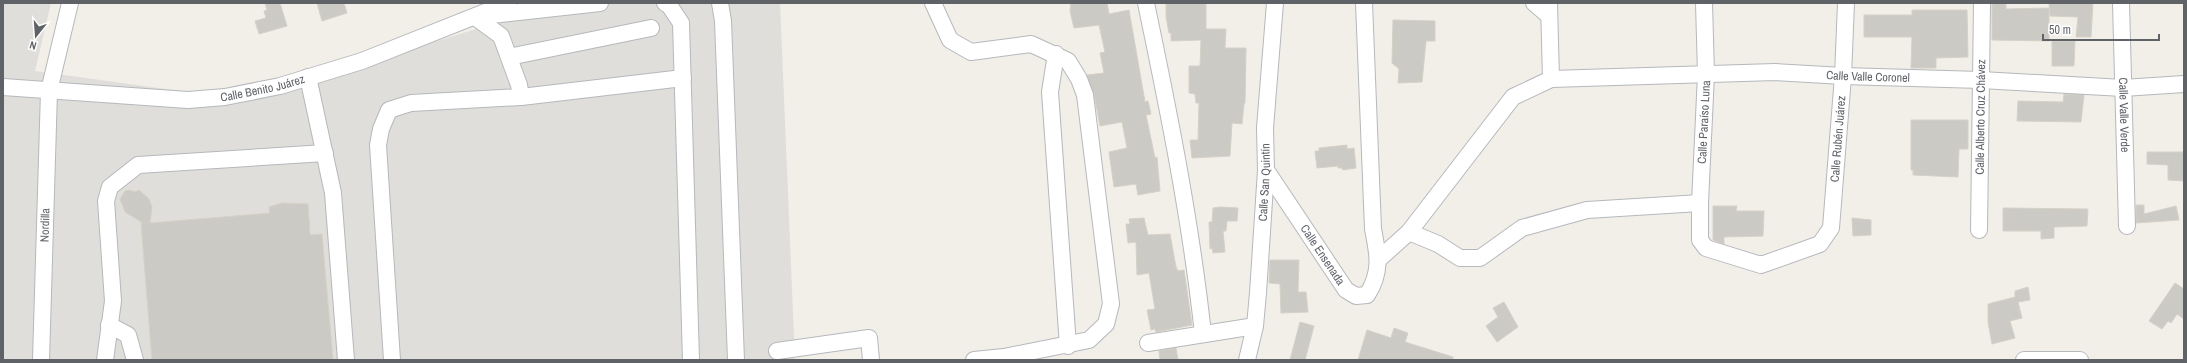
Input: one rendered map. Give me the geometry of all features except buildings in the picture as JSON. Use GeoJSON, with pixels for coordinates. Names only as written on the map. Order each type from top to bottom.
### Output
{"type":"FeatureCollection","features":[{"type":"Feature","properties":{"kind":"street","name":"Nordilla"},"geometry":{"type":"LineString","coordinates":[[41,360],[49,91],[70,3]]}},
{"type":"Feature","properties":{"kind":"street","name":"Calle Benito Juárez"},"geometry":{"type":"LineString","coordinates":[[3,87],[188,100],[225,97],[280,86],[362,61],[508,3]]}},
{"type":"Feature","properties":{"kind":"street"},"geometry":{"type":"LineString","coordinates":[[475,17],[600,3]]}},
{"type":"Feature","properties":{"kind":"street"},"geometry":{"type":"LineString","coordinates":[[665,3],[669,5],[681,23],[691,360]]}},
{"type":"Feature","properties":{"kind":"street"},"geometry":{"type":"LineString","coordinates":[[720,3],[723,22],[736,360]]}},
{"type":"Feature","properties":{"kind":"street"},"geometry":{"type":"LineString","coordinates":[[933,3],[950,40],[971,52],[1031,44],[1056,54],[1068,61],[1079,80],[1085,95],[1111,304],[1106,324],[1089,340],[1068,346],[1004,357],[974,360]]}},
{"type":"Feature","properties":{"kind":"street"},"geometry":{"type":"LineString","coordinates":[[1146,3],[1176,150],[1203,334]]}},
{"type":"Feature","properties":{"kind":"street","name":"Calle San Quintín"},"geometry":{"type":"LineString","coordinates":[[1247,360],[1255,326],[1266,170],[1265,128],[1275,3]]}},
{"type":"Feature","properties":{"kind":"street","name":"Calle Ensenada"},"geometry":{"type":"LineString","coordinates":[[1266,170],[1346,290],[1356,296],[1367,294],[1374,283],[1378,259],[1373,229],[1364,3]]}},
{"type":"Feature","properties":{"kind":"street"},"geometry":{"type":"LineString","coordinates":[[1378,259],[1409,232],[1513,98],[1551,79],[1549,10],[1534,3]]}},
{"type":"Feature","properties":{"kind":"street","name":"Calle Paraíso Luna"},"geometry":{"type":"LineString","coordinates":[[1700,240],[1700,203],[1706,74],[1704,3]]}},
{"type":"Feature","properties":{"kind":"street","name":"Calle Rubén Juárez"},"geometry":{"type":"LineString","coordinates":[[1700,240],[1706,248],[1761,265],[1820,244],[1831,228],[1846,3]]}},
{"type":"Feature","properties":{"kind":"street","name":"Calle Alberto Cruz Chávez"},"geometry":{"type":"LineString","coordinates":[[1979,230],[1982,3]]}},
{"type":"Feature","properties":{"kind":"street","name":"Calle Valle Verde"},"geometry":{"type":"LineString","coordinates":[[2121,3],[2127,226]]}},
{"type":"Feature","properties":{"kind":"street"},"geometry":{"type":"LineString","coordinates":[[475,17],[501,36],[521,97]]}},
{"type":"Feature","properties":{"kind":"street"},"geometry":{"type":"LineString","coordinates":[[509,58],[651,28]]}},
{"type":"Feature","properties":{"kind":"street"},"geometry":{"type":"LineString","coordinates":[[1056,54],[1050,92],[1068,346]]}},
{"type":"Feature","properties":{"kind":"street","name":"Calle Valle Coronel"},"geometry":{"type":"LineString","coordinates":[[1551,79],[1775,72],[1842,76],[1982,80],[2123,88],[2184,84]]}},
{"type":"Feature","properties":{"kind":"street"},"geometry":{"type":"LineString","coordinates":[[308,77],[333,193],[346,360]]}},
{"type":"Feature","properties":{"kind":"street"},"geometry":{"type":"LineString","coordinates":[[392,360],[378,145],[381,129],[389,110],[411,103],[521,97],[683,78]]}},
{"type":"Feature","properties":{"kind":"street"},"geometry":{"type":"LineString","coordinates":[[105,360],[113,301],[106,201],[110,187],[138,165],[325,153]]}},
{"type":"Feature","properties":{"kind":"street"},"geometry":{"type":"LineString","coordinates":[[1409,232],[1438,244],[1460,258],[1480,258],[1522,228],[1587,210],[1700,203]]}},
{"type":"Feature","properties":{"kind":"street"},"geometry":{"type":"LineString","coordinates":[[110,326],[128,335],[135,360]]}},
{"type":"Feature","properties":{"kind":"street"},"geometry":{"type":"LineString","coordinates":[[1148,343],[1255,326]]}},
{"type":"Feature","properties":{"kind":"street"},"geometry":{"type":"LineString","coordinates":[[777,351],[869,338],[871,360]]}},
{"type":"Feature","properties":{"kind":"street"},"geometry":{"type":"LineString","coordinates":[[2024,360],[2080,360]]}},
{"type":"Feature","properties":{"kind":"shaded area"},"geometry":{"type":"Polygon","coordinates":[[[3,3],[51,3],[35,71],[216,96],[273,91],[562,3],[780,3],[795,360],[3,360],[3,3]]]}}]}
